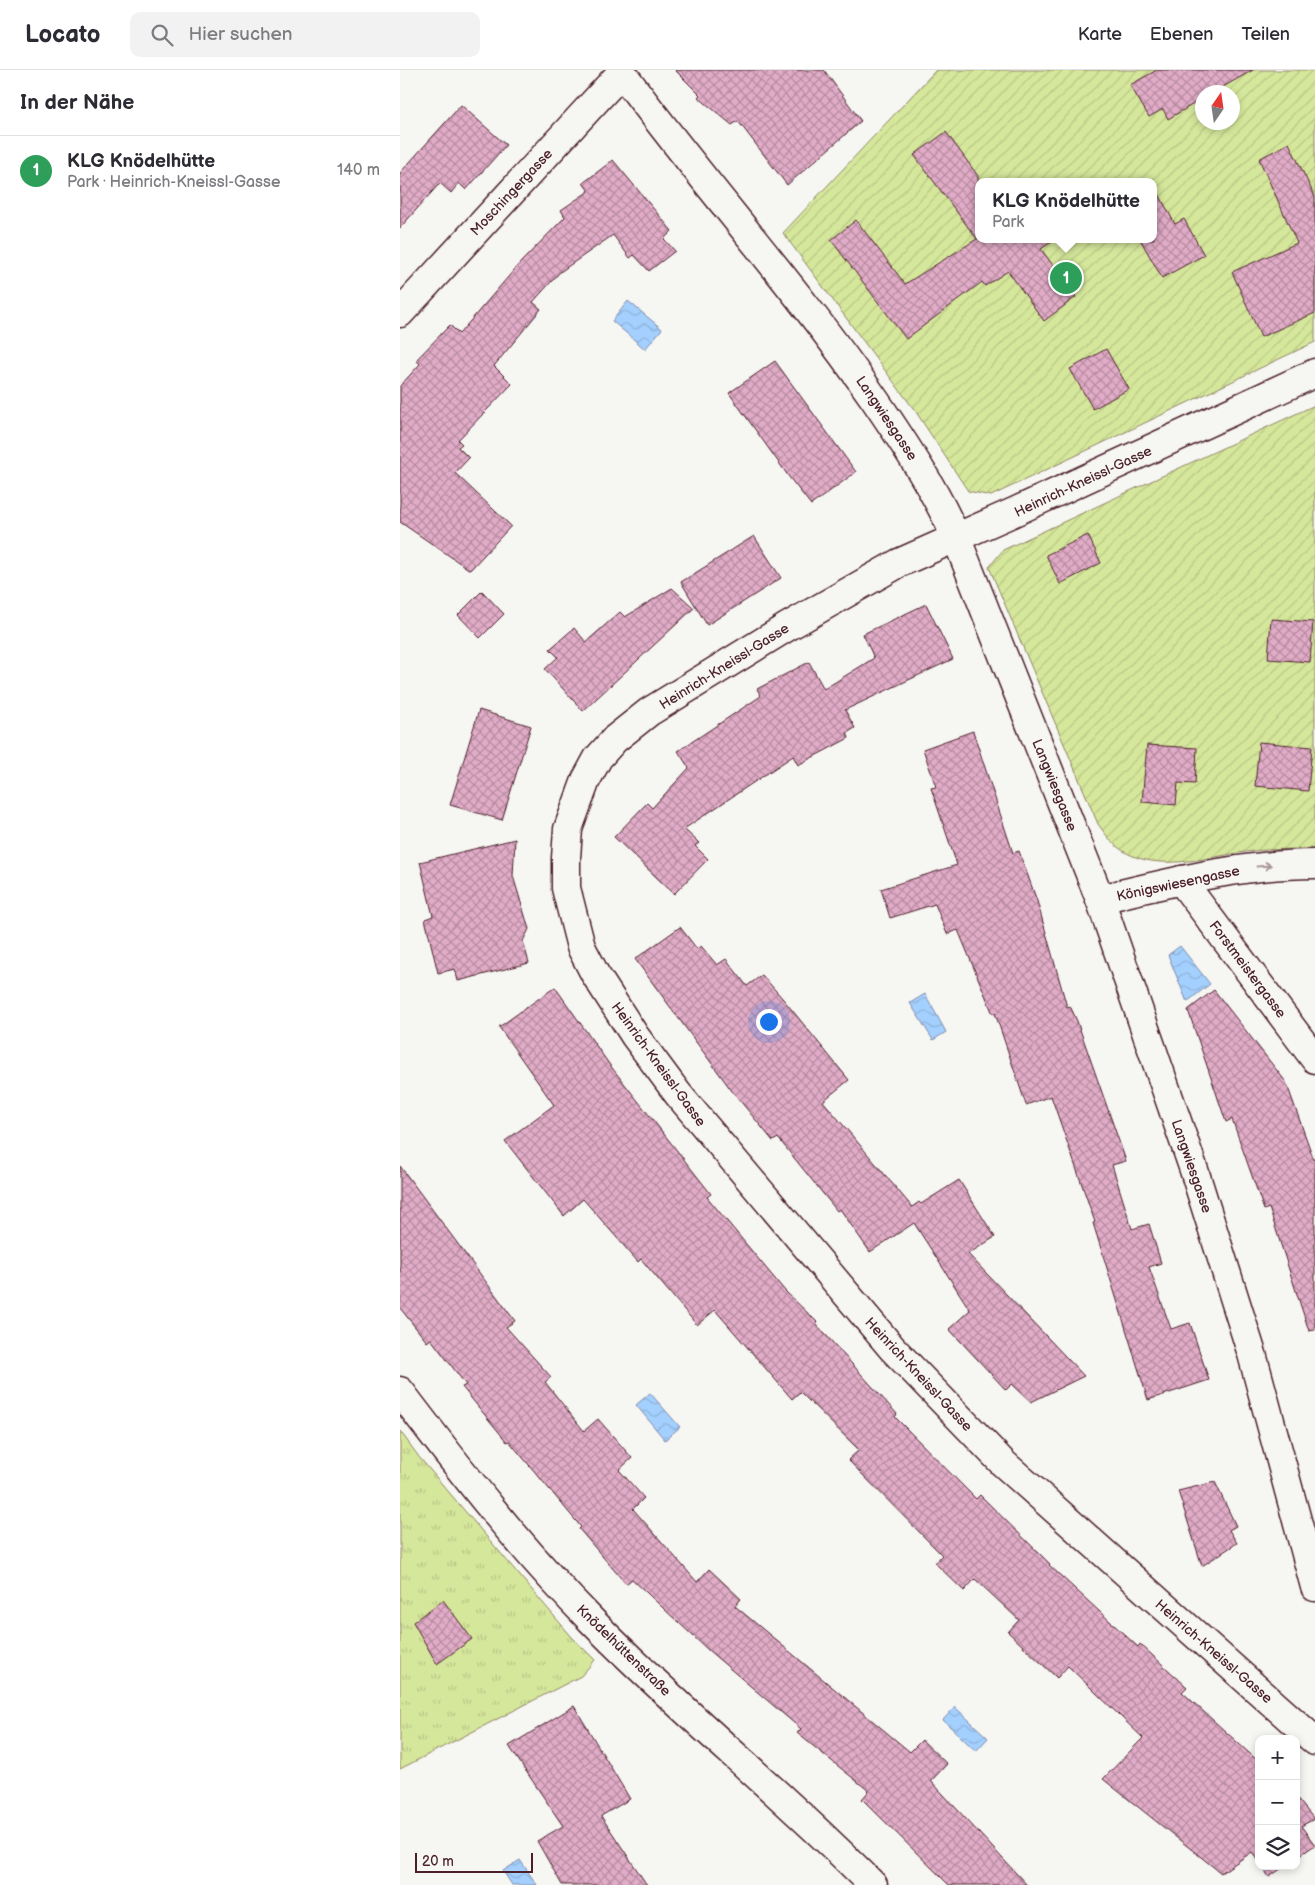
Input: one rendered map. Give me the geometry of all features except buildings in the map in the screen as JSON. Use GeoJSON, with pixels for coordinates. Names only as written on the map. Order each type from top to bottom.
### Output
{"type":"FeatureCollection","features":[{"type":"Feature","properties":{"kind":"street","name":"Moschingergasse"},"geometry":{"type":"LineString","coordinates":[[400,313],[621,71]]}},
{"type":"Feature","properties":{"kind":"street","name":"Langwiesgasse"},"geometry":{"type":"LineString","coordinates":[[621,71],[839,349],[912,455],[941,502],[1100,899],[1230,1279],[1315,1587]]}},
{"type":"Feature","properties":{"kind":"street","name":"Heinrich-Kneissl-Gasse"},"geometry":{"type":"LineString","coordinates":[[1315,373],[899,563],[787,626],[649,712],[615,739],[598,758],[586,780],[568,829],[566,888],[581,948],[595,974],[635,1036],[678,1094],[892,1348],[1003,1462],[1315,1741]]}},
{"type":"Feature","properties":{"kind":"street","name":"Königswiesengasse"},"geometry":{"type":"LineString","coordinates":[[1100,899],[1181,880],[1252,867],[1315,864]]}},
{"type":"Feature","properties":{"kind":"street","name":"Forstmeistergasse"},"geometry":{"type":"LineString","coordinates":[[1181,880],[1315,1059]]}},
{"type":"Feature","properties":{"kind":"street"},"geometry":{"type":"LineString","coordinates":[[1289,1024],[1315,1033]]}},
{"type":"Feature","properties":{"kind":"street","name":"Knödelhüttenstraße"},"geometry":{"type":"LineString","coordinates":[[400,1391],[487,1504],[592,1621],[770,1784],[873,1885]]}},
{"type":"Feature","properties":{"kind":"green space"},"geometry":{"type":"Polygon","coordinates":[[[936,70],[1315,70],[1315,342],[991,496],[968,491],[916,412],[783,233],[936,70]]]}},
{"type":"Feature","properties":{"kind":"green space"},"geometry":{"type":"Polygon","coordinates":[[[1315,405],[1315,849],[1257,851],[1175,862],[1159,862],[1128,854],[1115,845],[1098,824],[989,567],[1003,550],[1315,405]]]}},
{"type":"Feature","properties":{"kind":"green space"},"geometry":{"type":"Polygon","coordinates":[[[400,1431],[419,1457],[571,1636],[595,1660],[581,1676],[400,1769],[400,1431]]]}},
{"type":"Feature","properties":{"kind":"water"},"geometry":{"type":"Polygon","coordinates":[[[628,301],[662,329],[645,349],[612,321],[628,301]]]}},
{"type":"Feature","properties":{"kind":"water"},"geometry":{"type":"Polygon","coordinates":[[[1180,946],[1210,984],[1187,1002],[1168,955],[1180,946]]]}},
{"type":"Feature","properties":{"kind":"water"},"geometry":{"type":"Polygon","coordinates":[[[925,994],[946,1032],[933,1040],[910,1003],[925,994]]]}},
{"type":"Feature","properties":{"kind":"water"},"geometry":{"type":"Polygon","coordinates":[[[650,1393],[680,1427],[665,1440],[636,1405],[650,1393]]]}},
{"type":"Feature","properties":{"kind":"water"},"geometry":{"type":"Polygon","coordinates":[[[955,1707],[988,1738],[976,1751],[943,1720],[955,1707]]]}},
{"type":"Feature","properties":{"kind":"water"},"geometry":{"type":"Polygon","coordinates":[[[520,1860],[537,1885],[512,1885],[503,1871],[520,1860]]]}},
{"type":"Feature","properties":{"kind":"place","name":"KLG Knödelhütte"},"geometry":{"type":"Point","coordinates":[1066,278]}}]}
